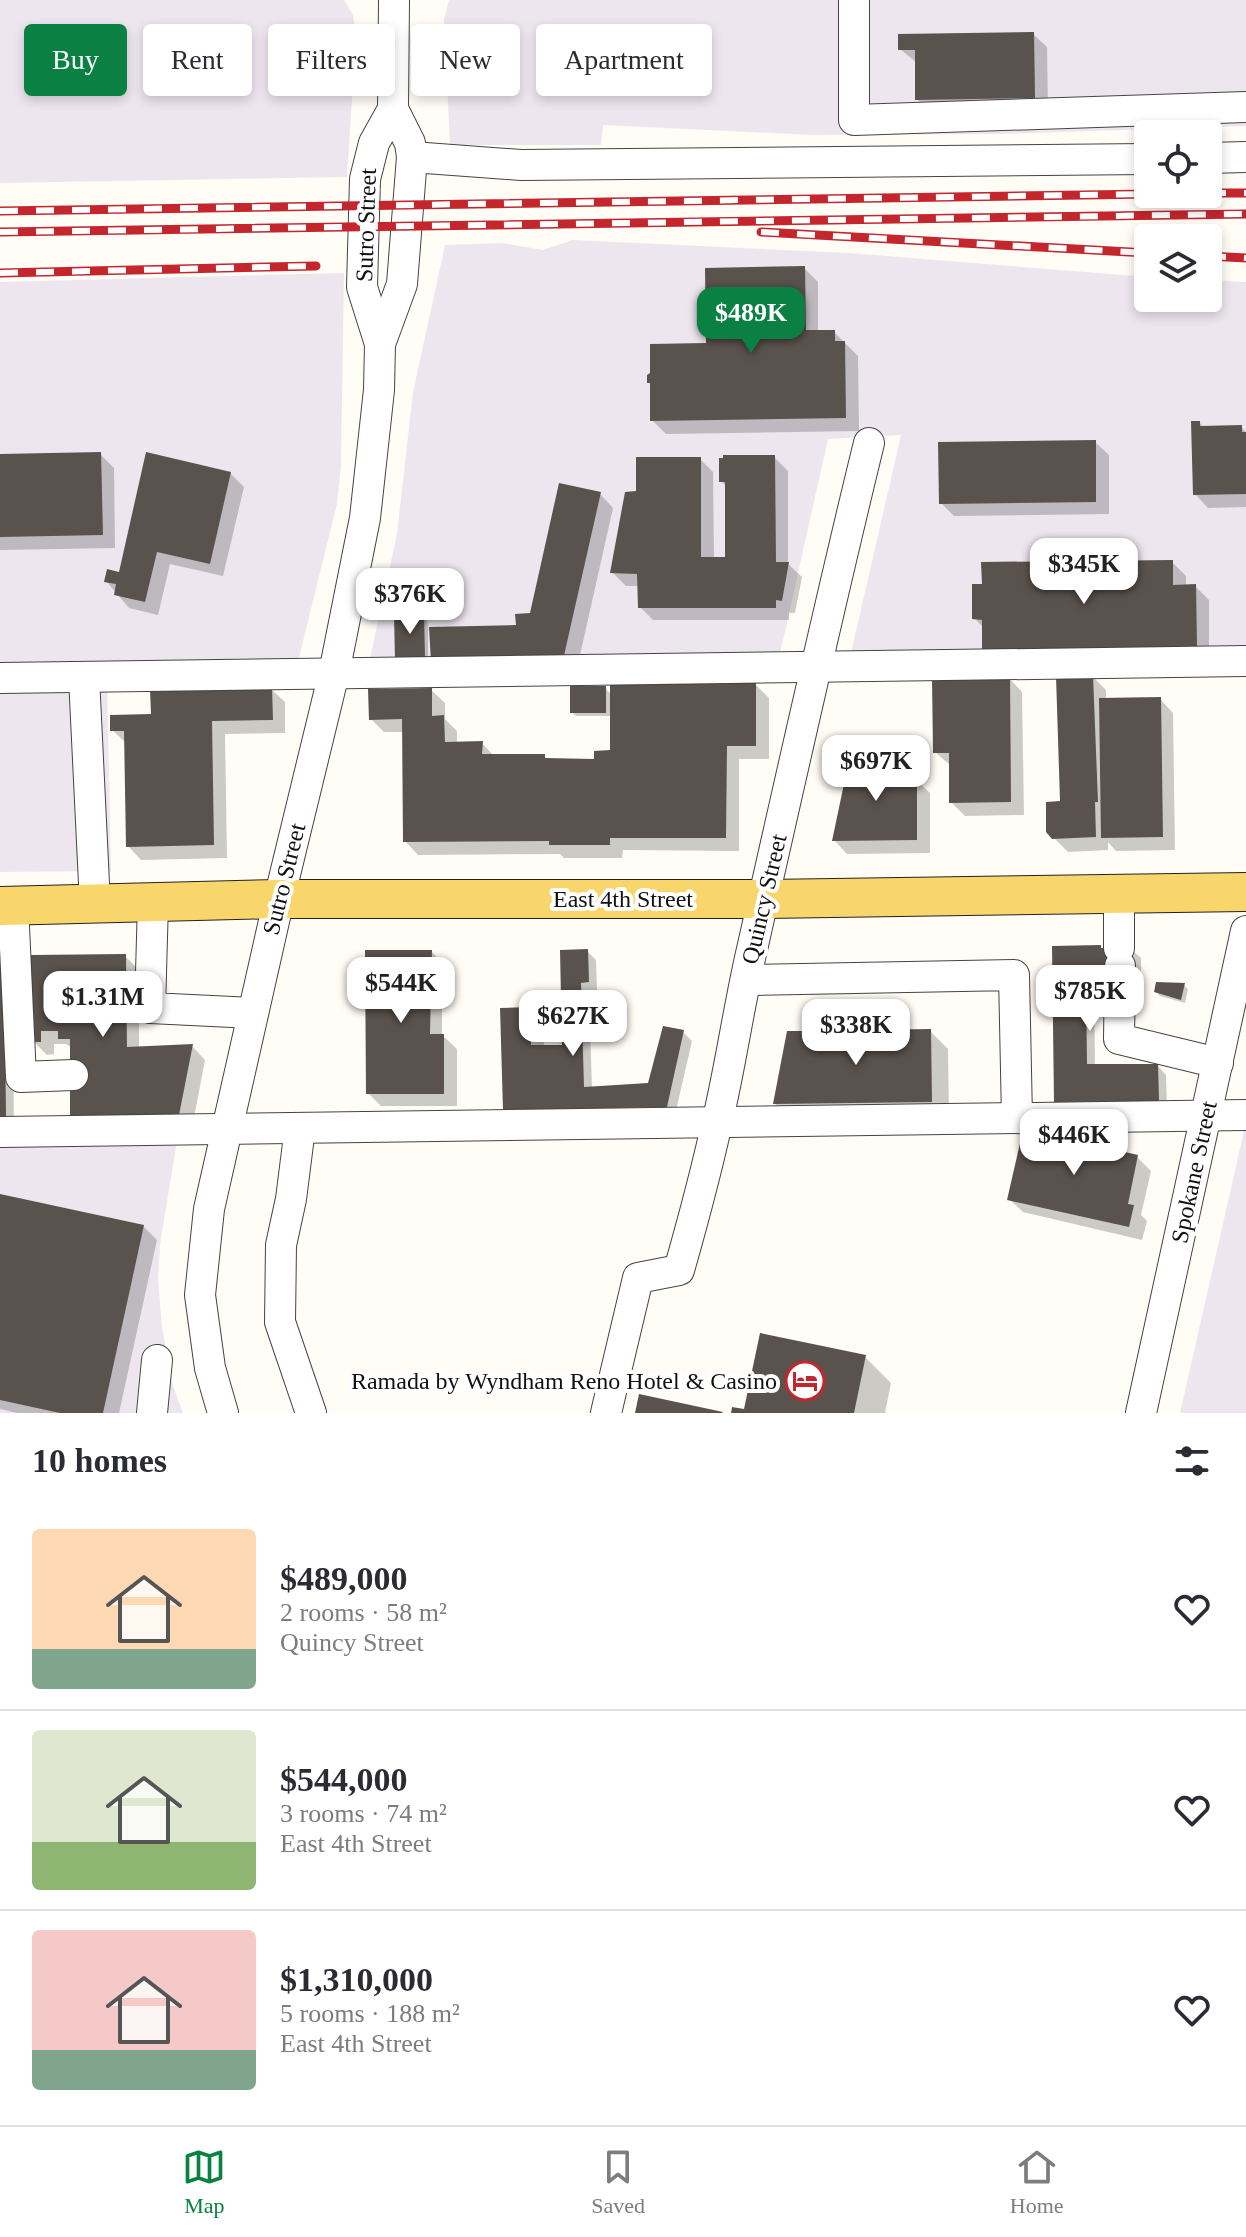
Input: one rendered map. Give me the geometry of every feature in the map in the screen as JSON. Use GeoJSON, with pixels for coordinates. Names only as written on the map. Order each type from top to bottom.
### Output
{"type":"FeatureCollection","features":[{"type":"Feature","properties":{"kind":"main road","name":"East 4th Street"},"geometry":{"type":"LineString","coordinates":[[7,906],[279,899],[765,899],[1246,892]]}},
{"type":"Feature","properties":{"kind":"street","name":"Sutro Street"},"geometry":{"type":"LineString","coordinates":[[380,344],[402,284],[412,157],[410,143],[393,109],[394,0]]}},
{"type":"Feature","properties":{"kind":"street"},"geometry":{"type":"LineString","coordinates":[[854,0],[854,120],[1246,107]]}},
{"type":"Feature","properties":{"kind":"street","name":"Sutro Street"},"geometry":{"type":"LineString","coordinates":[[219,1411],[200,1295],[209,1209],[334,673],[365,518],[379,390],[380,344],[362,287],[365,179],[374,143],[393,109]]}},
{"type":"Feature","properties":{"kind":"street"},"geometry":{"type":"LineString","coordinates":[[412,157],[521,165],[1134,159]]}},
{"type":"Feature","properties":{"kind":"street"},"geometry":{"type":"LineString","coordinates":[[1222,158],[1246,157]]}},
{"type":"Feature","properties":{"kind":"street","name":"Quincy Street"},"geometry":{"type":"LineString","coordinates":[[606,1413],[638,1278],[679,1270],[718,1122],[815,667],[869,443]]}},
{"type":"Feature","properties":{"kind":"street"},"geometry":{"type":"LineString","coordinates":[[0,678],[1246,661]]}},
{"type":"Feature","properties":{"kind":"street"},"geometry":{"type":"LineString","coordinates":[[84,677],[95,904]]}},
{"type":"Feature","properties":{"kind":"street"},"geometry":{"type":"LineString","coordinates":[[1119,894],[1119,1039],[1218,1063]]}},
{"type":"Feature","properties":{"kind":"street"},"geometry":{"type":"LineString","coordinates":[[153,902],[150,1008],[253,1013]]}},
{"type":"Feature","properties":{"kind":"street"},"geometry":{"type":"LineString","coordinates":[[7,906],[21,1077],[73,1075]]}},
{"type":"Feature","properties":{"kind":"street","name":"Spokane Street"},"geometry":{"type":"LineString","coordinates":[[1141,1413],[1246,931]]}},
{"type":"Feature","properties":{"kind":"street"},"geometry":{"type":"LineString","coordinates":[[746,980],[1014,975],[1017,1118]]}},
{"type":"Feature","properties":{"kind":"street"},"geometry":{"type":"LineString","coordinates":[[0,1132],[1246,1115]]}},
{"type":"Feature","properties":{"kind":"street"},"geometry":{"type":"LineString","coordinates":[[300,1128],[291,1199],[281,1245],[280,1322],[311,1413]]}},
{"type":"Feature","properties":{"kind":"street"},"geometry":{"type":"LineString","coordinates":[[152,1413],[157,1360]]}},
{"type":"Feature","properties":{"kind":"shaded area"},"geometry":{"type":"Polygon","coordinates":[[[0,0],[344,0],[353,15],[354,24],[268,24],[268,96],[352,96],[347,177],[0,183],[0,0]]]}},
{"type":"Feature","properties":{"kind":"shaded area"},"geometry":{"type":"Polygon","coordinates":[[[449,0],[1246,0],[1246,126],[1222,127],[1222,120],[1134,120],[1134,130],[812,135],[603,125],[601,145],[450,145],[448,96],[520,96],[520,24],[444,24],[449,0]]]}},
{"type":"Feature","properties":{"kind":"shaded area"},"geometry":{"type":"Polygon","coordinates":[[[573,240],[849,253],[1134,276],[1134,312],[1222,312],[1222,281],[1246,282],[1246,661],[848,666],[901,435],[828,439],[777,667],[367,672],[397,534],[413,392],[445,245],[502,243],[543,250],[573,240]]]}},
{"type":"Feature","properties":{"kind":"shaded area"},"geometry":{"type":"Polygon","coordinates":[[[344,273],[341,465],[337,504],[295,674],[107,677],[111,871],[0,872],[0,282],[344,273]]]}},
{"type":"Feature","properties":{"kind":"shaded area"},"geometry":{"type":"Polygon","coordinates":[[[1246,1122],[1246,1413],[1180,1413],[1246,1122]]]}},
{"type":"Feature","properties":{"kind":"shaded area"},"geometry":{"type":"Polygon","coordinates":[[[179,1129],[160,1244],[158,1279],[162,1327],[173,1386],[183,1413],[0,1413],[0,1132],[179,1129]]]}},
{"type":"Feature","properties":{"kind":"building"},"geometry":{"type":"Polygon","coordinates":[[[1034,32],[1035,98],[915,100],[915,50],[898,50],[898,34],[1034,32]]]}},
{"type":"Feature","properties":{"kind":"building"},"geometry":{"type":"Polygon","coordinates":[[[805,266],[806,330],[835,330],[835,341],[845,341],[846,418],[650,421],[650,383],[647,383],[647,375],[650,373],[650,344],[706,343],[705,268],[805,266]]]}},
{"type":"Feature","properties":{"kind":"building"},"geometry":{"type":"Polygon","coordinates":[[[1191,421],[1200,421],[1200,426],[1242,425],[1242,432],[1246,432],[1246,494],[1193,495],[1191,421]]]}},
{"type":"Feature","properties":{"kind":"building"},"geometry":{"type":"Polygon","coordinates":[[[1096,440],[1096,502],[939,504],[938,442],[1096,440]]]}},
{"type":"Feature","properties":{"kind":"building"},"geometry":{"type":"Polygon","coordinates":[[[101,452],[103,535],[0,537],[0,454],[101,452]]]}},
{"type":"Feature","properties":{"kind":"building"},"geometry":{"type":"Polygon","coordinates":[[[146,452],[231,472],[210,564],[157,552],[145,602],[114,595],[116,584],[104,582],[107,569],[119,572],[146,452]]]}},
{"type":"Feature","properties":{"kind":"building"},"geometry":{"type":"Polygon","coordinates":[[[723,455],[775,455],[776,562],[789,562],[782,601],[776,600],[776,608],[638,608],[637,574],[610,573],[625,492],[636,491],[636,457],[701,457],[701,557],[725,557],[725,482],[719,482],[719,458],[723,455]]]}},
{"type":"Feature","properties":{"kind":"building"},"geometry":{"type":"Polygon","coordinates":[[[559,483],[601,492],[563,660],[431,662],[429,627],[516,625],[515,614],[530,613],[559,483]]]}},
{"type":"Feature","properties":{"kind":"building"},"geometry":{"type":"Polygon","coordinates":[[[1173,560],[1173,585],[1196,584],[1197,648],[982,651],[982,620],[972,619],[972,584],[982,584],[981,562],[1173,560]]]}},
{"type":"Feature","properties":{"kind":"building"},"geometry":{"type":"Polygon","coordinates":[[[424,612],[425,660],[395,661],[394,613],[424,612]]]}},
{"type":"Feature","properties":{"kind":"building"},"geometry":{"type":"Polygon","coordinates":[[[1093,675],[1098,802],[1095,802],[1096,837],[1052,839],[1046,832],[1046,802],[1060,801],[1056,676],[1093,675]]]}},
{"type":"Feature","properties":{"kind":"building"},"geometry":{"type":"Polygon","coordinates":[[[1010,676],[1011,802],[949,803],[949,753],[933,753],[932,678],[1010,676]]]}},
{"type":"Feature","properties":{"kind":"building"},"geometry":{"type":"Polygon","coordinates":[[[610,682],[756,682],[756,746],[727,746],[726,838],[610,838],[610,845],[549,845],[549,841],[403,842],[402,719],[369,720],[368,689],[432,688],[432,716],[444,715],[445,742],[483,741],[482,754],[545,754],[545,758],[594,759],[594,751],[610,750],[610,682]]]}},
{"type":"Feature","properties":{"kind":"building"},"geometry":{"type":"Polygon","coordinates":[[[570,686],[606,686],[606,713],[570,713],[570,686]]]}},
{"type":"Feature","properties":{"kind":"building"},"geometry":{"type":"Polygon","coordinates":[[[272,687],[273,720],[212,721],[214,845],[126,847],[124,731],[110,731],[110,715],[151,714],[150,689],[272,687]]]}},
{"type":"Feature","properties":{"kind":"building"},"geometry":{"type":"Polygon","coordinates":[[[1161,697],[1163,837],[1101,838],[1099,698],[1161,697]]]}},
{"type":"Feature","properties":{"kind":"building"},"geometry":{"type":"Polygon","coordinates":[[[867,740],[868,779],[896,778],[896,757],[910,759],[907,778],[917,777],[917,840],[832,841],[853,741],[867,740]]]}},
{"type":"Feature","properties":{"kind":"building"},"geometry":{"type":"Polygon","coordinates":[[[1101,945],[1101,948],[1133,948],[1133,965],[1101,966],[1101,987],[1086,987],[1087,1064],[1158,1064],[1159,1101],[1054,1102],[1052,946],[1101,945]]]}},
{"type":"Feature","properties":{"kind":"building"},"geometry":{"type":"Polygon","coordinates":[[[588,949],[589,982],[581,983],[584,1087],[648,1083],[663,1026],[684,1030],[667,1107],[503,1110],[500,1008],[530,1007],[531,1045],[562,1045],[560,950],[588,949]]]}},
{"type":"Feature","properties":{"kind":"building"},"geometry":{"type":"Polygon","coordinates":[[[365,950],[432,950],[430,1034],[444,1034],[444,1094],[366,1094],[365,950]]]}},
{"type":"Feature","properties":{"kind":"building"},"geometry":{"type":"Polygon","coordinates":[[[126,954],[127,1047],[193,1044],[179,1115],[70,1117],[70,1039],[58,1039],[58,1031],[41,1031],[41,1042],[31,1042],[30,955],[126,954]]]}},
{"type":"Feature","properties":{"kind":"building"},"geometry":{"type":"Polygon","coordinates":[[[0,959],[4,959],[6,1116],[0,1116],[0,959]]]}},
{"type":"Feature","properties":{"kind":"building"},"geometry":{"type":"Polygon","coordinates":[[[1156,982],[1185,983],[1181,1000],[1154,992],[1156,982]]]}},
{"type":"Feature","properties":{"kind":"building"},"geometry":{"type":"Polygon","coordinates":[[[831,1026],[859,1026],[859,1030],[931,1029],[932,1102],[773,1104],[787,1031],[833,1031],[831,1026]]]}},
{"type":"Feature","properties":{"kind":"building"},"geometry":{"type":"Polygon","coordinates":[[[1023,1130],[1070,1140],[1075,1131],[1092,1135],[1090,1144],[1138,1155],[1128,1204],[1134,1205],[1129,1227],[1007,1200],[1023,1130]]]}},
{"type":"Feature","properties":{"kind":"building"},"geometry":{"type":"Polygon","coordinates":[[[0,1194],[144,1225],[103,1413],[60,1413],[0,1400],[0,1194]]]}},
{"type":"Feature","properties":{"kind":"building","name":"Ramada by Wyndham Reno Hotel & Casino"},"geometry":{"type":"Polygon","coordinates":[[[760,1333],[866,1355],[854,1413],[731,1413],[732,1407],[744,1409],[760,1333]]]}},
{"type":"Feature","properties":{"kind":"building","name":"Ramada by Wyndham Reno Hotel & Casino"},"geometry":{"type":"Polygon","coordinates":[[[639,1394],[723,1412],[635,1413],[639,1394]]]}},
{"type":"Feature","properties":{"kind":"railway"},"geometry":{"type":"LineString","coordinates":[[1222,193],[1246,193]]}},
{"type":"Feature","properties":{"kind":"railway"},"geometry":{"type":"LineString","coordinates":[[0,211],[1134,194]]}},
{"type":"Feature","properties":{"kind":"railway"},"geometry":{"type":"LineString","coordinates":[[0,232],[1246,214]]}},
{"type":"Feature","properties":{"kind":"railway"},"geometry":{"type":"LineString","coordinates":[[761,232],[1134,252]]}},
{"type":"Feature","properties":{"kind":"railway"},"geometry":{"type":"LineString","coordinates":[[1222,257],[1246,258]]}},
{"type":"Feature","properties":{"kind":"railway"},"geometry":{"type":"LineString","coordinates":[[0,273],[316,266]]}},
{"type":"Feature","properties":{"kind":"place","name":"Ramada by Wyndham Reno Hotel & Casino"},"geometry":{"type":"Point","coordinates":[805,1381]}}]}
